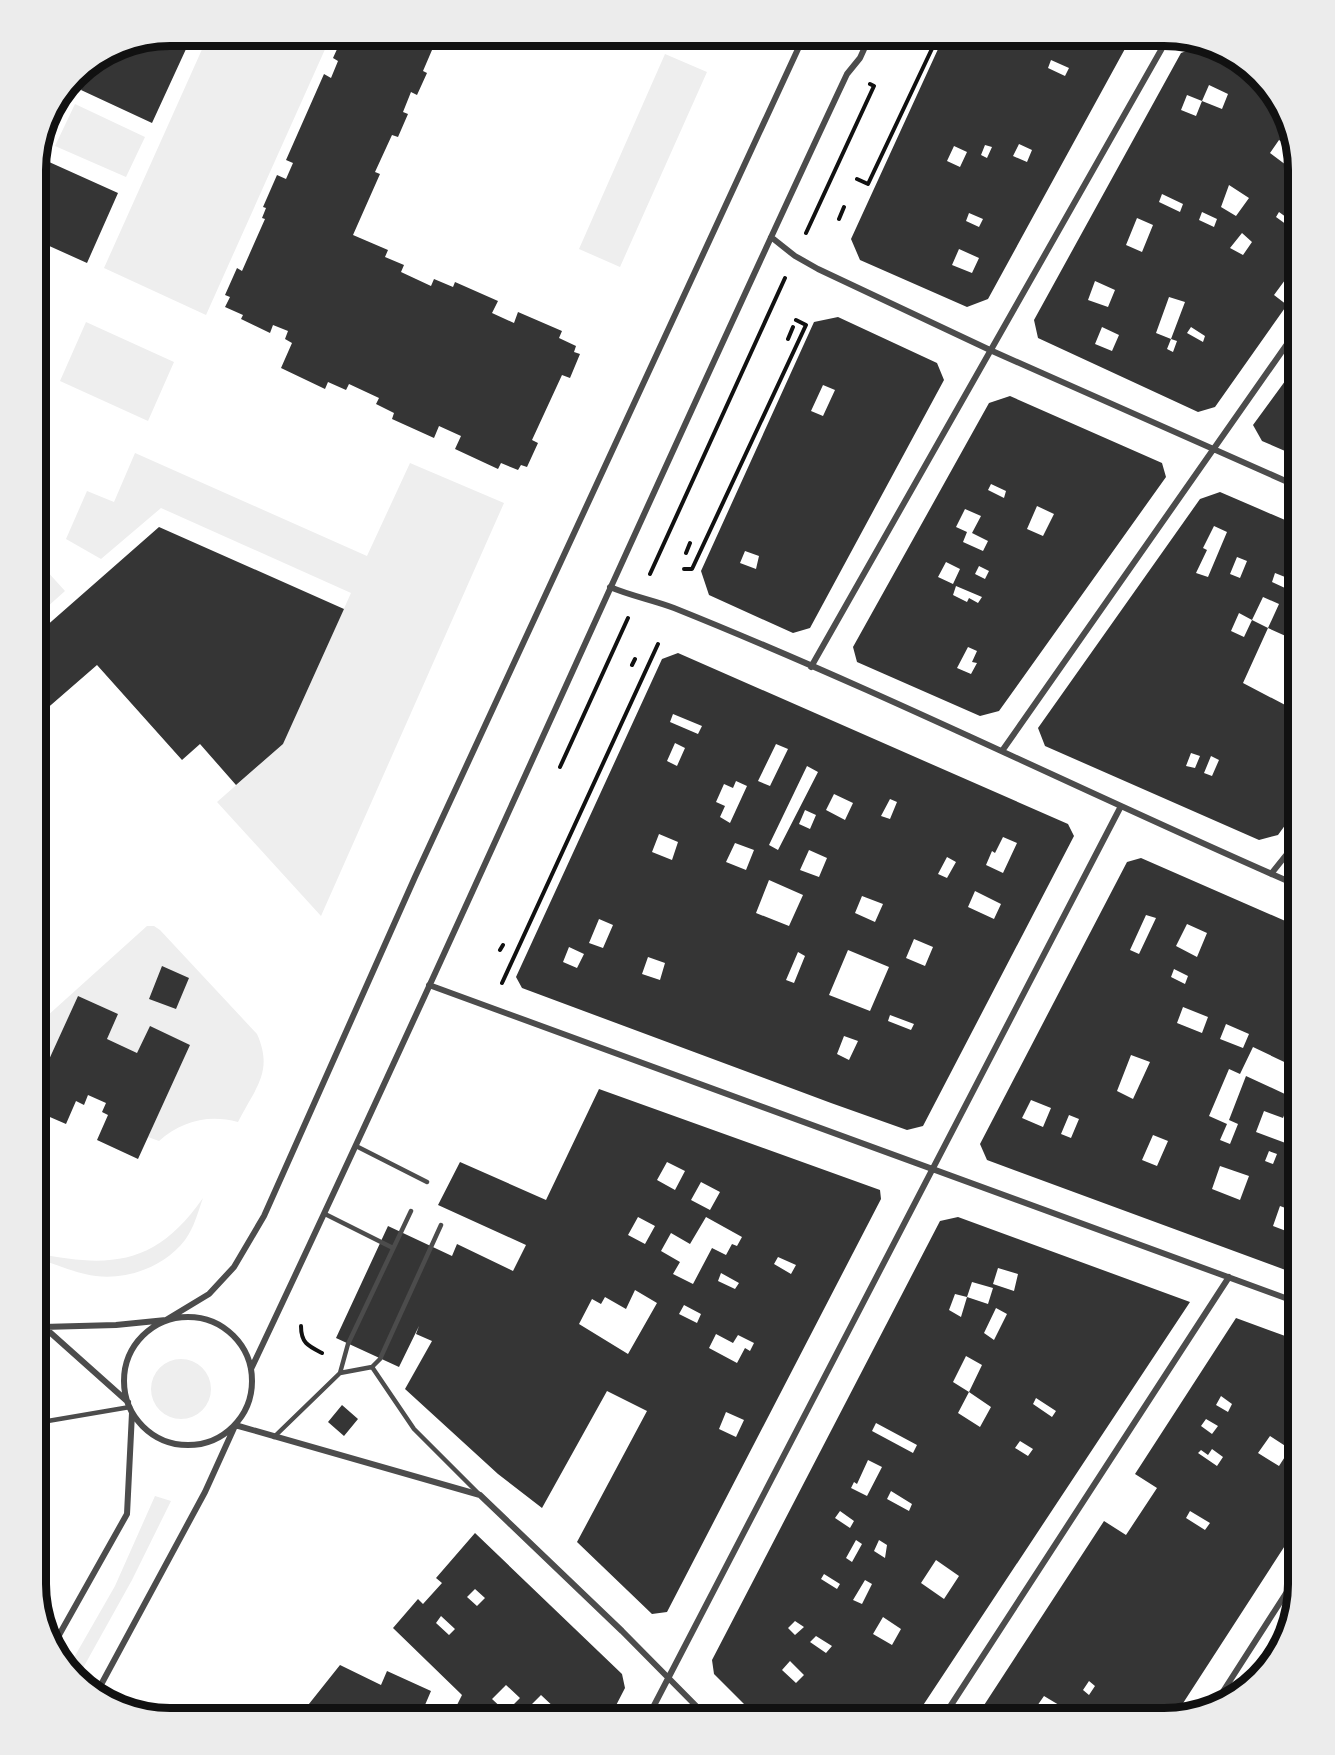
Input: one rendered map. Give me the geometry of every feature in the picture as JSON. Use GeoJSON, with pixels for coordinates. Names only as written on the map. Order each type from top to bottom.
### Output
{"type":"FeatureCollection","features":[{"type":"Feature","properties":{"kind":"street"},"geometry":{"type":"LineString","coordinates":[[58,1636],[127,1514],[130,1407],[124,1382],[127,1362],[135,1345],[149,1330],[209,1294],[234,1267],[264,1216],[416,878],[799,47]]}},
{"type":"Feature","properties":{"kind":"street"},"geometry":{"type":"LineString","coordinates":[[251,1369],[325,1214],[609,587],[771,237],[847,74],[860,58],[865,47]]}},
{"type":"Feature","properties":{"kind":"street"},"geometry":{"type":"LineString","coordinates":[[811,667],[1163,47]]}},
{"type":"Feature","properties":{"kind":"street"},"geometry":{"type":"LineString","coordinates":[[771,237],[806,263],[990,350],[1288,482]]}},
{"type":"Feature","properties":{"kind":"street"},"geometry":{"type":"LineString","coordinates":[[1002,751],[1288,343]]}},
{"type":"Feature","properties":{"kind":"street"},"geometry":{"type":"LineString","coordinates":[[609,587],[674,608],[811,667],[1002,751],[1120,808],[1288,881]]}},
{"type":"Feature","properties":{"kind":"street"},"geometry":{"type":"LineString","coordinates":[[653,1708],[1120,808]]}},
{"type":"Feature","properties":{"kind":"street"},"geometry":{"type":"LineString","coordinates":[[1271,874],[1288,853]]}},
{"type":"Feature","properties":{"kind":"street"},"geometry":{"type":"LineString","coordinates":[[429,985],[1288,1299]]}},
{"type":"Feature","properties":{"kind":"street"},"geometry":{"type":"LineString","coordinates":[[949,1708],[1229,1277]]}},
{"type":"Feature","properties":{"kind":"street"},"geometry":{"type":"LineString","coordinates":[[46,1327],[116,1325],[188,1316],[210,1320],[229,1331],[244,1348],[251,1369],[252,1389],[247,1408],[235,1425],[205,1492],[100,1686]]}},
{"type":"Feature","properties":{"kind":"street"},"geometry":{"type":"LineString","coordinates":[[46,1330],[130,1407],[144,1428],[161,1440],[180,1445],[200,1444],[219,1438],[235,1425]]}},
{"type":"Feature","properties":{"kind":"street"},"geometry":{"type":"LineString","coordinates":[[235,1425],[480,1495],[698,1708]]}},
{"type":"Feature","properties":{"kind":"street"},"geometry":{"type":"LineString","coordinates":[[1221,1695],[1288,1591]]}},
{"type":"Feature","properties":{"kind":"lane"},"geometry":{"type":"LineString","coordinates":[[356,1146],[427,1182]]}},
{"type":"Feature","properties":{"kind":"lane"},"geometry":{"type":"LineString","coordinates":[[274,1437],[340,1373],[348,1344],[411,1211]]}},
{"type":"Feature","properties":{"kind":"lane"},"geometry":{"type":"LineString","coordinates":[[325,1214],[393,1248]]}},
{"type":"Feature","properties":{"kind":"lane"},"geometry":{"type":"LineString","coordinates":[[340,1373],[372,1366],[380,1359],[441,1225]]}},
{"type":"Feature","properties":{"kind":"lane"},"geometry":{"type":"LineString","coordinates":[[372,1366],[414,1429],[480,1495]]}},
{"type":"Feature","properties":{"kind":"lane"},"geometry":{"type":"LineString","coordinates":[[46,1422],[130,1407]]}},
{"type":"Feature","properties":{"kind":"path"},"geometry":{"type":"LineString","coordinates":[[857,179],[868,184],[933,47]]}},
{"type":"Feature","properties":{"kind":"path"},"geometry":{"type":"LineString","coordinates":[[839,219],[844,207]]}},
{"type":"Feature","properties":{"kind":"path"},"geometry":{"type":"LineString","coordinates":[[684,569],[692,569],[806,325],[796,320]]}},
{"type":"Feature","properties":{"kind":"path"},"geometry":{"type":"LineString","coordinates":[[788,339],[793,327]]}},
{"type":"Feature","properties":{"kind":"path"},"geometry":{"type":"LineString","coordinates":[[686,553],[690,543]]}},
{"type":"Feature","properties":{"kind":"path"},"geometry":{"type":"LineString","coordinates":[[502,984],[658,644]]}},
{"type":"Feature","properties":{"kind":"path"},"geometry":{"type":"LineString","coordinates":[[632,665],[635,658]]}},
{"type":"Feature","properties":{"kind":"path"},"geometry":{"type":"LineString","coordinates":[[500,950],[503,945]]}},
{"type":"Feature","properties":{"kind":"shaded area"},"geometry":{"type":"Polygon","coordinates":[[[204,46],[326,46],[206,315],[104,268],[204,46]]]}},
{"type":"Feature","properties":{"kind":"shaded area"},"geometry":{"type":"Polygon","coordinates":[[[665,54],[707,72],[620,267],[579,249],[665,54]]]}},
{"type":"Feature","properties":{"kind":"shaded area"},"geometry":{"type":"Polygon","coordinates":[[[75,104],[145,137],[126,177],[55,146],[75,104]]]}},
{"type":"Feature","properties":{"kind":"shaded area"},"geometry":{"type":"Polygon","coordinates":[[[86,322],[174,362],[148,421],[60,381],[86,322]]]}},
{"type":"Feature","properties":{"kind":"shaded area"},"geometry":{"type":"Polygon","coordinates":[[[135,453],[367,556],[410,463],[504,503],[321,916],[217,802],[283,744],[351,593],[161,508],[101,559],[66,539],[87,491],[114,502],[135,453]]]}},
{"type":"Feature","properties":{"kind":"shaded area"},"geometry":{"type":"Polygon","coordinates":[[[47,571],[65,591],[47,607],[47,571]]]}},
{"type":"Feature","properties":{"kind":"shaded area"},"geometry":{"type":"Polygon","coordinates":[[[147,926],[154,926],[257,1034],[264,1059],[263,1070],[256,1089],[238,1122],[216,1119],[196,1121],[177,1128],[159,1141],[148,1137],[190,1045],[150,1027],[137,1053],[107,1039],[118,1014],[78,996],[46,1065],[46,1017],[147,926]]]}},
{"type":"Feature","properties":{"kind":"shaded area"},"geometry":{"type":"Polygon","coordinates":[[[203,1198],[185,1240],[165,1259],[140,1271],[112,1277],[98,1276],[46,1261],[46,1255],[88,1260],[110,1260],[131,1256],[150,1249],[168,1237],[186,1220],[203,1198]]]}},
{"type":"Feature","properties":{"kind":"shaded area"},"geometry":{"type":"Polygon","coordinates":[[[181,1359],[198,1364],[206,1372],[211,1389],[206,1406],[198,1414],[181,1419],[164,1414],[156,1406],[151,1389],[156,1372],[164,1364],[181,1359]]]}},
{"type":"Feature","properties":{"kind":"shaded area"},"geometry":{"type":"Polygon","coordinates":[[[155,1496],[171,1501],[132,1580],[82,1671],[72,1660],[115,1586],[155,1496]]]}},
{"type":"Feature","properties":{"kind":"building"},"geometry":{"type":"Polygon","coordinates":[[[187,46],[152,123],[81,90],[89,77],[123,56],[146,49],[187,46]]]}},
{"type":"Feature","properties":{"kind":"building"},"geometry":{"type":"Polygon","coordinates":[[[338,46],[434,46],[423,71],[427,73],[417,95],[411,92],[403,112],[408,114],[398,137],[392,135],[375,172],[380,174],[353,235],[388,250],[385,257],[404,265],[401,272],[431,286],[434,279],[453,287],[455,282],[498,301],[492,313],[514,323],[518,312],[562,331],[559,338],[576,346],[574,352],[580,354],[570,378],[562,375],[532,440],[538,443],[527,467],[521,465],[518,470],[501,463],[498,469],[455,449],[461,436],[439,426],[434,438],[392,419],[394,413],[376,404],[379,398],[349,384],[346,390],[328,382],[325,389],[281,368],[292,343],[285,339],[288,331],[273,325],[270,333],[241,319],[243,315],[225,307],[230,297],[225,295],[237,268],[242,271],[265,219],[262,218],[266,208],[263,207],[277,175],[286,179],[293,163],[286,160],[324,74],[331,78],[338,61],[333,58],[338,46]]]}},
{"type":"Feature","properties":{"kind":"building"},"geometry":{"type":"Polygon","coordinates":[[[939,47],[1126,47],[988,299],[967,307],[860,260],[851,239],[939,47]],[[1051,60],[1048,68],[1065,76],[1069,68],[1051,60]],[[1019,144],[1013,156],[1027,162],[1032,150],[1019,144]],[[985,145],[981,155],[987,158],[992,147],[985,145]],[[954,146],[947,161],[960,167],[967,152],[954,146]],[[969,213],[966,221],[979,227],[983,219],[969,213]],[[959,249],[952,265],[972,273],[979,258],[959,249]]]}},
{"type":"Feature","properties":{"kind":"building"},"geometry":{"type":"Polygon","coordinates":[[[1190,50],[1212,56],[1246,77],[1268,102],[1279,123],[1285,144],[1279,140],[1270,153],[1288,166],[1288,219],[1279,212],[1276,217],[1287,225],[1288,223],[1288,276],[1274,295],[1287,305],[1215,407],[1198,412],[1038,338],[1034,320],[1181,53],[1190,50]],[[1209,85],[1202,101],[1222,109],[1228,94],[1209,85]],[[1187,95],[1181,110],[1196,116],[1202,101],[1187,95]],[[1229,185],[1221,207],[1236,216],[1249,198],[1229,185]],[[1162,194],[1159,202],[1180,212],[1183,204],[1162,194]],[[1202,212],[1199,220],[1214,227],[1217,219],[1202,212]],[[1137,218],[1126,245],[1142,252],[1153,225],[1137,218]],[[1242,233],[1230,248],[1243,255],[1252,242],[1242,233]],[[1095,281],[1088,300],[1108,307],[1115,290],[1095,281]],[[1169,297],[1156,333],[1171,339],[1185,302],[1169,297]],[[1102,327],[1095,344],[1112,351],[1119,335],[1102,327]],[[1191,327],[1187,333],[1203,342],[1205,336],[1191,327]],[[1171,339],[1167,349],[1173,352],[1177,341],[1171,339]]]}},
{"type":"Feature","properties":{"kind":"building"},"geometry":{"type":"Polygon","coordinates":[[[47,161],[118,193],[87,263],[47,245],[47,161]]]}},
{"type":"Feature","properties":{"kind":"building"},"geometry":{"type":"Polygon","coordinates":[[[838,317],[937,363],[944,380],[810,628],[793,633],[709,595],[701,571],[814,322],[838,317]],[[823,385],[811,411],[823,416],[835,390],[823,385]],[[745,551],[740,563],[756,569],[759,556],[745,551]]]}},
{"type":"Feature","properties":{"kind":"building"},"geometry":{"type":"Polygon","coordinates":[[[1288,377],[1288,452],[1262,441],[1253,425],[1288,377]]]}},
{"type":"Feature","properties":{"kind":"building"},"geometry":{"type":"Polygon","coordinates":[[[1010,396],[1162,463],[1166,477],[999,711],[980,716],[857,662],[853,647],[989,403],[1010,396]],[[991,484],[988,490],[1004,498],[1006,491],[991,484]],[[1037,506],[1027,529],[1043,536],[1054,514],[1037,506]],[[965,509],[956,527],[967,532],[963,542],[983,551],[988,541],[972,533],[981,516],[965,509]],[[946,562],[938,577],[953,584],[960,569],[946,562]],[[979,566],[975,574],[985,579],[989,571],[979,566]],[[956,586],[953,595],[967,602],[969,598],[978,603],[982,597],[956,586]],[[968,647],[957,668],[971,674],[977,663],[972,662],[977,651],[968,647]]]}},
{"type":"Feature","properties":{"kind":"building"},"geometry":{"type":"Polygon","coordinates":[[[1220,492],[1288,521],[1288,578],[1275,573],[1272,582],[1285,588],[1288,583],[1288,637],[1268,628],[1243,683],[1288,706],[1288,821],[1278,835],[1259,840],[1045,746],[1038,728],[1200,499],[1220,492]],[[1214,526],[1203,548],[1207,550],[1196,573],[1208,577],[1227,532],[1214,526]],[[1237,557],[1230,574],[1240,578],[1247,561],[1237,557]],[[1263,597],[1252,620],[1268,628],[1279,604],[1263,597]],[[1239,613],[1231,631],[1244,637],[1252,620],[1239,613]],[[1191,753],[1186,766],[1195,768],[1200,756],[1191,753]],[[1211,756],[1204,773],[1212,776],[1219,760],[1211,756]]]}},
{"type":"Feature","properties":{"kind":"building"},"geometry":{"type":"Polygon","coordinates":[[[159,527],[344,609],[283,744],[236,785],[200,744],[182,760],[97,665],[47,709],[47,626],[159,527]]]}},
{"type":"Feature","properties":{"kind":"building"},"geometry":{"type":"Polygon","coordinates":[[[678,653],[1068,824],[1074,836],[923,1126],[907,1130],[522,988],[516,977],[662,659],[678,653]],[[673,714],[670,722],[698,734],[702,726],[673,714]],[[675,743],[667,761],[677,766],[685,748],[675,743]],[[776,744],[758,781],[770,786],[788,749],[776,744]],[[807,766],[769,845],[778,850],[818,772],[807,766]],[[736,781],[733,788],[724,784],[716,802],[725,806],[720,817],[730,823],[747,786],[736,781]],[[834,794],[826,810],[845,820],[853,803],[834,794]],[[890,799],[881,816],[890,819],[897,802],[890,799]],[[805,810],[799,824],[810,829],[816,815],[805,810]],[[659,834],[652,852],[672,860],[678,842],[659,834]],[[1003,837],[995,853],[992,851],[986,865],[1003,873],[1017,843],[1003,837]],[[735,843],[726,862],[746,870],[754,850],[735,843]],[[809,850],[800,870],[819,877],[827,858],[809,850]],[[947,857],[938,874],[947,878],[956,862],[947,857]],[[769,880],[756,913],[789,926],[803,895],[769,880]],[[975,891],[968,907],[994,919],[1001,904],[975,891]],[[862,896],[855,913],[875,922],[883,904],[862,896]],[[599,919],[589,943],[603,948],[613,925],[599,919]],[[914,939],[906,958],[925,966],[933,947],[914,939]],[[569,947],[563,962],[577,968],[584,954],[569,947]],[[848,950],[829,995],[870,1011],[889,967],[848,950]],[[798,952],[786,980],[794,983],[805,956],[798,952]],[[648,957],[642,974],[660,980],[665,963],[648,957]],[[890,1015],[888,1021],[911,1030],[914,1024],[890,1015]],[[844,1036],[837,1054],[849,1060],[858,1041],[844,1036]]]}},
{"type":"Feature","properties":{"kind":"building"},"geometry":{"type":"Polygon","coordinates":[[[1141,858],[1288,922],[1288,1064],[1253,1047],[1240,1074],[1229,1069],[1209,1116],[1227,1124],[1220,1140],[1230,1144],[1238,1124],[1229,1120],[1246,1076],[1287,1095],[1288,1093],[1288,1106],[1283,1118],[1264,1111],[1256,1132],[1288,1144],[1288,1209],[1280,1206],[1273,1226],[1288,1232],[1288,1271],[987,1160],[980,1144],[1127,862],[1141,858]],[[1146,915],[1130,950],[1139,954],[1156,918],[1146,915]],[[1187,924],[1176,946],[1197,957],[1207,933],[1187,924]],[[1174,969],[1171,977],[1185,984],[1188,976],[1174,969]],[[1183,1007],[1177,1023],[1202,1033],[1208,1017],[1183,1007]],[[1226,1024],[1220,1039],[1243,1048],[1249,1034],[1226,1024]],[[1131,1055],[1117,1091],[1133,1099],[1150,1062],[1131,1055]],[[1031,1100],[1022,1118],[1043,1127],[1051,1108],[1031,1100]],[[1069,1115],[1061,1134],[1071,1138],[1079,1119],[1069,1115]],[[1153,1135],[1142,1160],[1157,1166],[1168,1141],[1153,1135]],[[1269,1151],[1265,1161],[1273,1164],[1277,1154],[1269,1151]],[[1220,1166],[1212,1189],[1240,1200],[1249,1176],[1220,1166]]]}},
{"type":"Feature","properties":{"kind":"building"},"geometry":{"type":"Polygon","coordinates":[[[162,966],[189,978],[176,1009],[149,999],[162,966]]]}},
{"type":"Feature","properties":{"kind":"building"},"geometry":{"type":"Polygon","coordinates":[[[78,996],[118,1014],[107,1039],[137,1053],[150,1026],[190,1045],[138,1159],[97,1140],[108,1115],[102,1112],[106,1103],[88,1095],[84,1105],[76,1101],[66,1124],[46,1115],[46,1065],[78,996]]]}},
{"type":"Feature","properties":{"kind":"building"},"geometry":{"type":"Polygon","coordinates":[[[599,1089],[880,1190],[881,1199],[667,1612],[652,1614],[577,1542],[647,1411],[607,1391],[542,1508],[498,1474],[405,1389],[432,1341],[416,1334],[419,1326],[399,1367],[336,1338],[388,1226],[452,1256],[457,1244],[513,1271],[526,1245],[438,1205],[460,1162],[546,1200],[599,1089]],[[667,1162],[657,1180],[675,1190],[685,1171],[667,1162]],[[701,1182],[691,1200],[710,1210],[720,1192],[701,1182]],[[638,1217],[628,1235],[645,1244],[655,1226],[638,1217]],[[706,1217],[690,1244],[671,1233],[661,1251],[680,1262],[673,1274],[693,1284],[712,1248],[726,1255],[732,1244],[737,1246],[742,1237],[706,1217]],[[778,1257],[774,1264],[791,1274],[796,1265],[778,1257]],[[721,1273],[718,1281],[735,1289],[739,1283],[721,1273]],[[635,1290],[626,1309],[605,1297],[601,1304],[592,1299],[579,1324],[628,1354],[657,1303],[635,1290]],[[684,1305],[679,1314],[697,1323],[701,1314],[684,1305]],[[716,1334],[709,1348],[737,1363],[745,1348],[750,1351],[754,1343],[738,1335],[733,1343],[716,1334]],[[726,1412],[719,1429],[736,1437],[744,1420],[726,1412]]]}},
{"type":"Feature","properties":{"kind":"building"},"geometry":{"type":"Polygon","coordinates":[[[958,1217],[1190,1302],[921,1708],[748,1708],[714,1674],[712,1660],[940,1221],[958,1217]],[[998,1268],[993,1284],[1014,1291],[1018,1274],[998,1268]],[[972,1282],[967,1297],[988,1304],[993,1288],[972,1282]],[[955,1294],[949,1310],[961,1317],[967,1297],[955,1294]],[[996,1308],[984,1333],[994,1340],[1007,1314],[996,1308]],[[966,1356],[953,1382],[969,1392],[982,1365],[966,1356]],[[969,1392],[958,1413],[980,1427],[991,1407],[969,1392]],[[1036,1398],[1033,1404],[1052,1417],[1056,1411],[1036,1398]],[[876,1423],[872,1431],[913,1453],[917,1445],[876,1423]],[[1020,1441],[1015,1448],[1028,1456],[1033,1449],[1020,1441]],[[868,1460],[857,1484],[854,1482],[851,1488],[867,1496],[882,1467],[868,1460]],[[891,1491],[887,1499],[909,1511],[912,1504],[891,1491]],[[840,1511],[835,1518],[850,1528],[854,1521],[840,1511]],[[856,1540],[846,1558],[852,1562],[862,1544],[856,1540]],[[879,1540],[874,1551],[885,1558],[887,1545],[879,1540]],[[936,1560],[921,1583],[944,1599],[959,1576],[936,1560]],[[824,1574],[821,1579],[837,1589],[840,1584],[824,1574]],[[865,1580],[853,1600],[862,1604],[872,1584],[865,1580]],[[883,1617],[873,1634],[892,1645],[901,1629],[883,1617]],[[795,1621],[788,1628],[795,1635],[804,1627],[795,1621]],[[816,1636],[810,1642],[826,1653],[832,1646],[816,1636]],[[790,1661],[782,1670],[796,1683],[804,1675],[790,1661]]]}},
{"type":"Feature","properties":{"kind":"building"},"geometry":{"type":"Polygon","coordinates":[[[1236,1318],[1288,1337],[1288,1448],[1270,1436],[1258,1453],[1279,1466],[1288,1452],[1288,1541],[1181,1707],[1057,1708],[1059,1705],[1044,1696],[1036,1708],[982,1708],[1104,1521],[1126,1535],[1157,1488],[1135,1474],[1236,1318]],[[1221,1396],[1216,1405],[1228,1412],[1232,1404],[1221,1396]],[[1206,1419],[1201,1426],[1212,1434],[1218,1426],[1206,1419]],[[1212,1449],[1208,1455],[1201,1450],[1198,1453],[1217,1466],[1223,1457],[1212,1449]],[[1190,1511],[1186,1518],[1205,1530],[1210,1523],[1190,1511]],[[1089,1681],[1083,1690],[1089,1695],[1095,1686],[1089,1681]]]}},
{"type":"Feature","properties":{"kind":"building"},"geometry":{"type":"Polygon","coordinates":[[[342,1405],[358,1419],[344,1436],[328,1422],[342,1405]]]}},
{"type":"Feature","properties":{"kind":"building"},"geometry":{"type":"Polygon","coordinates":[[[475,1533],[622,1674],[625,1688],[615,1708],[555,1708],[541,1695],[531,1705],[534,1708],[510,1708],[520,1698],[506,1685],[492,1699],[502,1708],[456,1708],[462,1695],[393,1628],[418,1599],[423,1604],[442,1583],[436,1578],[475,1533]],[[475,1589],[467,1597],[477,1606],[485,1598],[475,1589]],[[441,1616],[436,1623],[449,1635],[455,1629],[441,1616]]]}},
{"type":"Feature","properties":{"kind":"building"},"geometry":{"type":"Polygon","coordinates":[[[340,1665],[381,1685],[387,1671],[431,1691],[425,1705],[432,1708],[306,1708],[340,1665]]]}}]}
